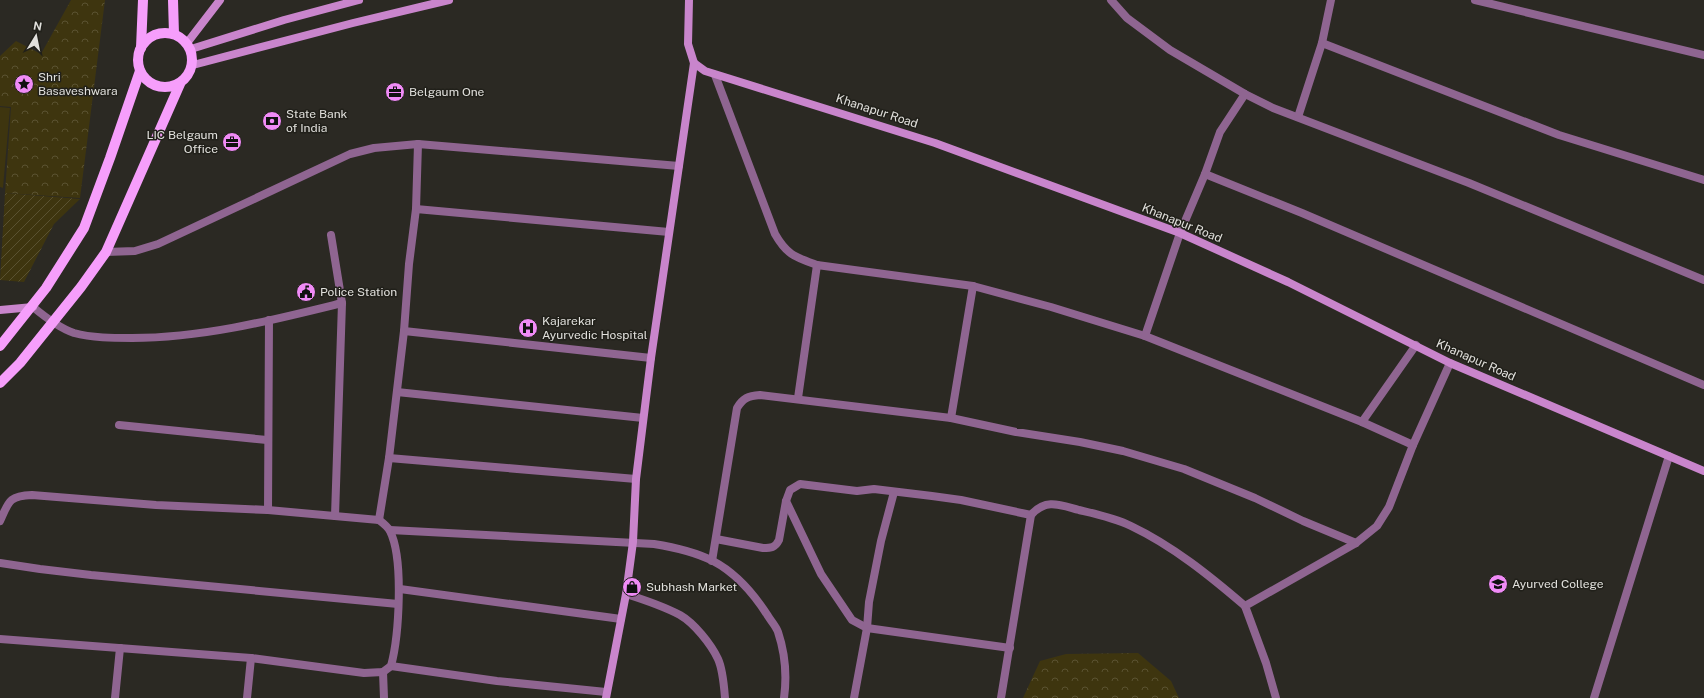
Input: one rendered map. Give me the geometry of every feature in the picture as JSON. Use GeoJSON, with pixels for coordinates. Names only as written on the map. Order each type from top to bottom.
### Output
{"type":"FeatureCollection","features":[{"type":"Feature","properties":{"kind":"main road"},"geometry":{"type":"LineString","coordinates":[[141,48],[143,0]]}},
{"type":"Feature","properties":{"kind":"main road"},"geometry":{"type":"LineString","coordinates":[[173,0],[174,34]]}},
{"type":"Feature","properties":{"kind":"main road"},"geometry":{"type":"LineString","coordinates":[[189,46],[220,0]]}},
{"type":"Feature","properties":{"kind":"main road"},"geometry":{"type":"LineString","coordinates":[[189,46],[359,0]]}},
{"type":"Feature","properties":{"kind":"main road"},"geometry":{"type":"LineString","coordinates":[[193,65],[353,23],[449,0]]}},
{"type":"Feature","properties":{"kind":"main road"},"geometry":{"type":"LineString","coordinates":[[606,695],[626,594],[633,542],[636,478],[651,358],[694,63],[688,44],[689,0]]}},
{"type":"Feature","properties":{"kind":"main road"},"geometry":{"type":"LineString","coordinates":[[0,346],[46,288],[84,228],[140,71],[138,55],[141,48],[145,41],[151,36],[166,32],[174,34],[189,46],[193,65],[190,72],[180,84],[106,252],[81,287],[20,363],[0,383]]}},
{"type":"Feature","properties":{"kind":"main road","name":"Khanapur Road"},"geometry":{"type":"LineString","coordinates":[[694,63],[705,71],[715,75],[798,99],[935,142],[1180,233],[1288,282],[1450,363],[1704,470]]}},
{"type":"Feature","properties":{"kind":"main road"},"geometry":{"type":"LineString","coordinates":[[140,71],[149,83],[157,86],[165,88],[180,84]]}},
{"type":"Feature","properties":{"kind":"main road"},"geometry":{"type":"LineString","coordinates":[[0,310],[32,307]]}},
{"type":"Feature","properties":{"kind":"street"},"geometry":{"type":"LineString","coordinates":[[1111,0],[1127,18],[1144,32],[1186,60],[1245,94],[1273,108],[1469,183],[1704,280]]}},
{"type":"Feature","properties":{"kind":"street"},"geometry":{"type":"LineString","coordinates":[[1298,117],[1322,43],[1331,0]]}},
{"type":"Feature","properties":{"kind":"street"},"geometry":{"type":"LineString","coordinates":[[1475,0],[1704,55]]}},
{"type":"Feature","properties":{"kind":"street"},"geometry":{"type":"LineString","coordinates":[[1322,43],[1559,135],[1704,180]]}},
{"type":"Feature","properties":{"kind":"street"},"geometry":{"type":"LineString","coordinates":[[715,75],[775,234],[783,247],[793,256],[817,265],[973,286],[1051,307],[1145,336],[1293,396],[1362,422],[1413,445]]}},
{"type":"Feature","properties":{"kind":"street"},"geometry":{"type":"LineString","coordinates":[[1145,336],[1180,233],[1205,174],[1220,132],[1245,94]]}},
{"type":"Feature","properties":{"kind":"street"},"geometry":{"type":"LineString","coordinates":[[106,252],[135,251],[158,244],[350,154],[374,148],[418,144],[679,166]]}},
{"type":"Feature","properties":{"kind":"street"},"geometry":{"type":"LineString","coordinates":[[379,520],[389,458],[404,331],[409,264],[416,209],[418,144]]}},
{"type":"Feature","properties":{"kind":"street"},"geometry":{"type":"LineString","coordinates":[[1205,174],[1704,385]]}},
{"type":"Feature","properties":{"kind":"street"},"geometry":{"type":"LineString","coordinates":[[416,209],[669,232]]}},
{"type":"Feature","properties":{"kind":"street"},"geometry":{"type":"LineString","coordinates":[[331,235],[342,303],[335,516]]}},
{"type":"Feature","properties":{"kind":"street"},"geometry":{"type":"LineString","coordinates":[[798,398],[817,265]]}},
{"type":"Feature","properties":{"kind":"street"},"geometry":{"type":"LineString","coordinates":[[951,418],[973,286]]}},
{"type":"Feature","properties":{"kind":"street"},"geometry":{"type":"LineString","coordinates":[[32,307],[52,322],[73,332],[95,337],[162,338],[234,328],[342,303]]}},
{"type":"Feature","properties":{"kind":"street"},"geometry":{"type":"LineString","coordinates":[[268,510],[267,440],[270,390],[269,320]]}},
{"type":"Feature","properties":{"kind":"street"},"geometry":{"type":"LineString","coordinates":[[404,331],[651,358]]}},
{"type":"Feature","properties":{"kind":"street"},"geometry":{"type":"LineString","coordinates":[[1362,422],[1416,345]]}},
{"type":"Feature","properties":{"kind":"street"},"geometry":{"type":"LineString","coordinates":[[1245,606],[1356,542],[1377,526],[1389,507],[1413,445],[1450,363]]}},
{"type":"Feature","properties":{"kind":"street"},"geometry":{"type":"LineString","coordinates":[[397,392],[644,418]]}},
{"type":"Feature","properties":{"kind":"street"},"geometry":{"type":"LineString","coordinates":[[712,560],[737,408],[742,400],[750,396],[760,395],[798,398],[951,418],[1016,432],[1080,442],[1155,460],[1184,469],[1255,498],[1303,521],[1356,542]]}},
{"type":"Feature","properties":{"kind":"street"},"geometry":{"type":"LineString","coordinates":[[119,425],[267,440]]}},
{"type":"Feature","properties":{"kind":"street"},"geometry":{"type":"LineString","coordinates":[[1594,698],[1669,456]]}},
{"type":"Feature","properties":{"kind":"street"},"geometry":{"type":"LineString","coordinates":[[389,458],[636,478]]}},
{"type":"Feature","properties":{"kind":"street"},"geometry":{"type":"LineString","coordinates":[[716,539],[763,548],[771,548],[776,546],[779,540],[786,502],[790,490],[800,484],[857,491],[874,489],[961,500],[1031,515]]}},
{"type":"Feature","properties":{"kind":"street"},"geometry":{"type":"LineString","coordinates":[[854,698],[867,628],[869,602],[878,556],[894,492]]}},
{"type":"Feature","properties":{"kind":"street"},"geometry":{"type":"LineString","coordinates":[[0,521],[8,502],[19,496],[32,495],[156,505],[268,510],[379,520],[390,530],[395,549],[400,589],[395,653],[391,666],[383,672],[364,673],[251,658],[0,640]]}},
{"type":"Feature","properties":{"kind":"street"},"geometry":{"type":"LineString","coordinates":[[786,502],[821,574],[852,620],[867,628],[1010,648]]}},
{"type":"Feature","properties":{"kind":"street"},"geometry":{"type":"LineString","coordinates":[[1000,698],[1010,648],[1031,515],[1037,508],[1046,504],[1056,504],[1098,514],[1130,525],[1170,548],[1219,584],[1245,606],[1266,663],[1276,698]]}},
{"type":"Feature","properties":{"kind":"street"},"geometry":{"type":"LineString","coordinates":[[390,530],[633,542],[672,547],[712,560],[733,574],[758,600],[778,631],[786,666],[784,698]]}},
{"type":"Feature","properties":{"kind":"street"},"geometry":{"type":"LineString","coordinates":[[0,563],[40,570],[398,604]]}},
{"type":"Feature","properties":{"kind":"street"},"geometry":{"type":"LineString","coordinates":[[400,589],[621,619]]}},
{"type":"Feature","properties":{"kind":"street"},"geometry":{"type":"LineString","coordinates":[[626,594],[656,604],[682,616],[702,635],[718,659],[725,698],[730,698]]}},
{"type":"Feature","properties":{"kind":"street"},"geometry":{"type":"LineString","coordinates":[[115,698],[120,648]]}},
{"type":"Feature","properties":{"kind":"street"},"geometry":{"type":"LineString","coordinates":[[247,698],[251,658]]}},
{"type":"Feature","properties":{"kind":"street"},"geometry":{"type":"LineString","coordinates":[[391,666],[606,695]]}},
{"type":"Feature","properties":{"kind":"street"},"geometry":{"type":"LineString","coordinates":[[383,672],[384,698]]}},
{"type":"Feature","properties":{"kind":"green space"},"geometry":{"type":"Polygon","coordinates":[[[71,0],[105,0],[80,198],[5,193],[11,107],[0,106],[0,56],[16,41],[41,54],[71,0]]]}},
{"type":"Feature","properties":{"kind":"green space"},"geometry":{"type":"Polygon","coordinates":[[[0,107],[10,108],[3,188],[0,187],[0,107]]]}},
{"type":"Feature","properties":{"kind":"green space"},"geometry":{"type":"Polygon","coordinates":[[[5,193],[80,199],[54,224],[24,282],[0,280],[5,193]]]}},
{"type":"Feature","properties":{"kind":"green space"},"geometry":{"type":"Polygon","coordinates":[[[1138,653],[1171,681],[1179,698],[1023,698],[1040,661],[1066,654],[1138,653]]]}},
{"type":"Feature","properties":{"kind":"place","name":"Shri Basaveshwara"},"geometry":{"type":"Point","coordinates":[24,84]}},
{"type":"Feature","properties":{"kind":"place","name":"Belgaum One"},"geometry":{"type":"Point","coordinates":[395,92]}},
{"type":"Feature","properties":{"kind":"place","name":"State Bank of India"},"geometry":{"type":"Point","coordinates":[272,121]}},
{"type":"Feature","properties":{"kind":"place","name":"LIC Belgaum Office"},"geometry":{"type":"Point","coordinates":[232,142]}},
{"type":"Feature","properties":{"kind":"place","name":"Police Station"},"geometry":{"type":"Point","coordinates":[306,292]}},
{"type":"Feature","properties":{"kind":"place","name":"Kajarekar Ayurvedic Hospital"},"geometry":{"type":"Point","coordinates":[528,328]}},
{"type":"Feature","properties":{"kind":"place","name":"Ayurved College"},"geometry":{"type":"Point","coordinates":[1498,584]}},
{"type":"Feature","properties":{"kind":"place","name":"Subhash Market"},"geometry":{"type":"Point","coordinates":[632,587]}}]}
